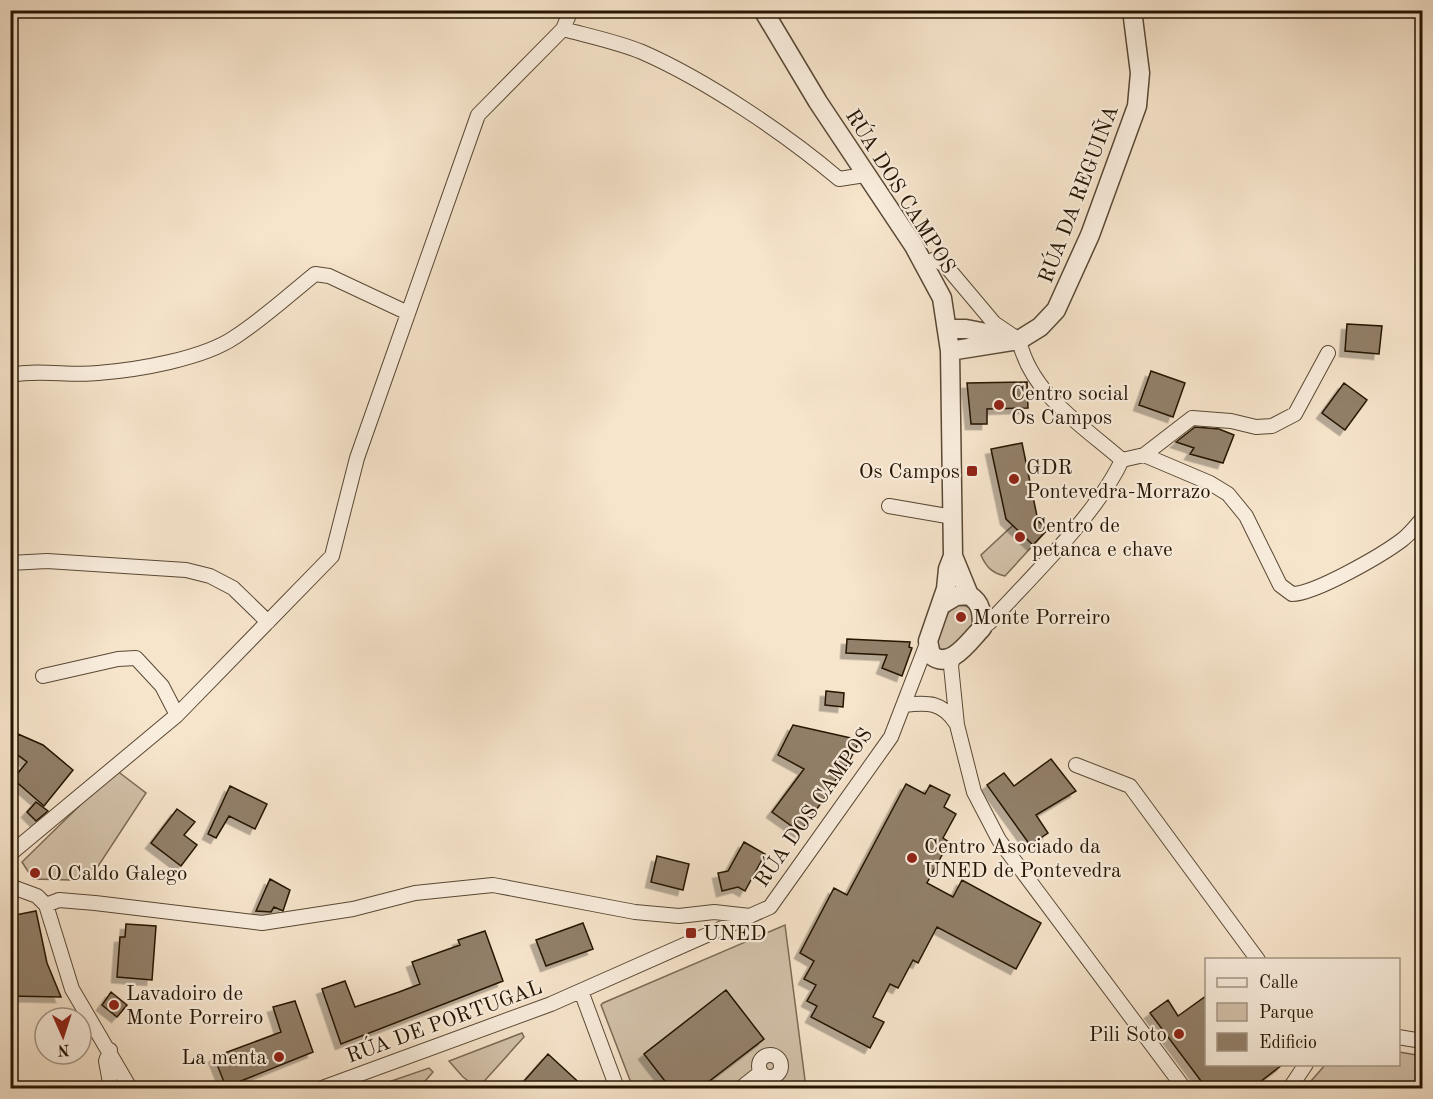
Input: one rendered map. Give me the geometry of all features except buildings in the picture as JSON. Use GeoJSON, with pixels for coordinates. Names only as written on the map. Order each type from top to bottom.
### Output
{"type":"FeatureCollection","features":[{"type":"Feature","properties":{"kind":"street"},"geometry":{"type":"LineString","coordinates":[[10,854],[177,715],[332,556],[357,458],[478,115],[563,29],[571,10]]}},
{"type":"Feature","properties":{"kind":"street","name":"RÚA DOS CAMPOS"},"geometry":{"type":"LineString","coordinates":[[763,10],[924,264],[942,298],[950,351],[953,556],[940,605]]}},
{"type":"Feature","properties":{"kind":"street","name":"RÚA DA REGUIÑA"},"geometry":{"type":"LineString","coordinates":[[950,351],[1019,340],[1040,327],[1056,310],[1090,235],[1131,129],[1137,106],[1140,73],[1132,10]]}},
{"type":"Feature","properties":{"kind":"street"},"geometry":{"type":"LineString","coordinates":[[563,29],[641,52],[702,83],[809,153],[839,179],[866,175]]}},
{"type":"Feature","properties":{"kind":"street"},"geometry":{"type":"LineString","coordinates":[[924,264],[934,259],[946,266],[994,323],[1019,340],[1023,355],[1034,376],[1053,402],[1122,460]]}},
{"type":"Feature","properties":{"kind":"street"},"geometry":{"type":"LineString","coordinates":[[10,375],[24,372],[90,374],[137,370],[198,352],[234,338],[315,274],[329,276],[408,313]]}},
{"type":"Feature","properties":{"kind":"street"},"geometry":{"type":"LineString","coordinates":[[948,329],[966,329],[1019,340]]}},
{"type":"Feature","properties":{"kind":"street"},"geometry":{"type":"LineString","coordinates":[[1122,460],[1144,455],[1192,418],[1231,421],[1256,427],[1272,426],[1280,422],[1295,414],[1328,353]]}},
{"type":"Feature","properties":{"kind":"street"},"geometry":{"type":"LineString","coordinates":[[1144,455],[1210,483],[1228,494],[1246,516],[1280,585],[1292,594],[1303,593],[1350,571],[1403,539],[1422,519]]}},
{"type":"Feature","properties":{"kind":"street"},"geometry":{"type":"LineString","coordinates":[[982,628],[980,606],[969,595],[956,596],[940,605],[928,641],[934,658],[941,660],[953,657],[989,624],[1064,540],[1112,481],[1122,460]]}},
{"type":"Feature","properties":{"kind":"street"},"geometry":{"type":"LineString","coordinates":[[889,506],[953,517]]}},
{"type":"Feature","properties":{"kind":"street","name":"RÚA DOS CAMPOS"},"geometry":{"type":"LineString","coordinates":[[953,556],[969,595]]}},
{"type":"Feature","properties":{"kind":"street"},"geometry":{"type":"LineString","coordinates":[[10,563],[47,561],[186,570],[210,576],[233,588],[268,622]]}},
{"type":"Feature","properties":{"kind":"street","name":"RÚA DOS CAMPOS"},"geometry":{"type":"LineString","coordinates":[[581,991],[770,907],[891,737],[928,641]]}},
{"type":"Feature","properties":{"kind":"street"},"geometry":{"type":"LineString","coordinates":[[953,657],[951,666],[957,725],[974,792],[999,840],[1184,1089]]}},
{"type":"Feature","properties":{"kind":"street"},"geometry":{"type":"LineString","coordinates":[[43,676],[118,659],[136,658],[162,686],[177,715]]}},
{"type":"Feature","properties":{"kind":"street"},"geometry":{"type":"LineString","coordinates":[[904,705],[934,704],[947,710],[957,725]]}},
{"type":"Feature","properties":{"kind":"street"},"geometry":{"type":"LineString","coordinates":[[1076,765],[1130,786],[1257,958]]}},
{"type":"Feature","properties":{"kind":"street"},"geometry":{"type":"LineString","coordinates":[[46,905],[58,900],[95,903],[262,923],[353,909],[416,893],[493,885],[635,912],[679,916],[714,912],[752,916]]}},
{"type":"Feature","properties":{"kind":"street"},"geometry":{"type":"LineString","coordinates":[[10,886],[37,896],[46,905],[72,989],[110,1050],[130,1089]]}},
{"type":"Feature","properties":{"kind":"street"},"geometry":{"type":"LineString","coordinates":[[581,991],[617,1089]]}},
{"type":"Feature","properties":{"kind":"street","name":"RÚA DE PORTUGAL"},"geometry":{"type":"LineString","coordinates":[[322,1089],[581,991]]}},
{"type":"Feature","properties":{"kind":"street"},"geometry":{"type":"LineString","coordinates":[[1400,1037],[1422,1041]]}},
{"type":"Feature","properties":{"kind":"street"},"geometry":{"type":"LineString","coordinates":[[110,1050],[106,1060],[111,1089]]}},
{"type":"Feature","properties":{"kind":"street"},"geometry":{"type":"LineString","coordinates":[[1290,1089],[1305,1066]]}},
{"type":"Feature","properties":{"kind":"street"},"geometry":{"type":"LineString","coordinates":[[741,1089],[761,1072]]}},
{"type":"Feature","properties":{"kind":"green space","name":"Centro de petanca e chave"},"geometry":{"type":"Polygon","coordinates":[[[1027,512],[1048,529],[1005,576],[996,573],[987,566],[981,555],[1027,512]]]}},
{"type":"Feature","properties":{"kind":"green space"},"geometry":{"type":"Polygon","coordinates":[[[954,605],[966,606],[973,610],[974,622],[952,649],[940,649],[937,642],[946,616],[954,605]]]}},
{"type":"Feature","properties":{"kind":"green space"},"geometry":{"type":"Polygon","coordinates":[[[116,770],[146,793],[95,871],[71,880],[33,879],[22,862],[116,770]]]}},
{"type":"Feature","properties":{"kind":"green space"},"geometry":{"type":"Polygon","coordinates":[[[785,925],[806,1088],[633,1088],[601,1005],[785,925]]]}},
{"type":"Feature","properties":{"kind":"green space"},"geometry":{"type":"Polygon","coordinates":[[[522,1033],[524,1037],[478,1088],[463,1077],[449,1061],[522,1033]]]}},
{"type":"Feature","properties":{"kind":"green space"},"geometry":{"type":"Polygon","coordinates":[[[1400,1052],[1422,1056],[1422,1088],[1305,1088],[1324,1066],[1400,1066],[1400,1052]]]}},
{"type":"Feature","properties":{"kind":"green space"},"geometry":{"type":"Polygon","coordinates":[[[429,1068],[433,1072],[419,1088],[371,1088],[429,1068]]]}},
{"type":"Feature","properties":{"kind":"place","name":"Centro social Os Campos"},"geometry":{"type":"Point","coordinates":[999,405]}},
{"type":"Feature","properties":{"kind":"place","name":"Os Campos"},"geometry":{"type":"Point","coordinates":[972,471]}},
{"type":"Feature","properties":{"kind":"place","name":"GDR Pontevedra-Morrazo"},"geometry":{"type":"Point","coordinates":[1014,479]}},
{"type":"Feature","properties":{"kind":"place","name":"Centro de petanca e chave"},"geometry":{"type":"Point","coordinates":[1020,537]}},
{"type":"Feature","properties":{"kind":"place","name":"Monte Porreiro"},"geometry":{"type":"Point","coordinates":[961,617]}},
{"type":"Feature","properties":{"kind":"place","name":"Centro Asociado da UNED de Pontevedra"},"geometry":{"type":"Point","coordinates":[912,858]}},
{"type":"Feature","properties":{"kind":"place","name":"O Caldo Galego"},"geometry":{"type":"Point","coordinates":[35,873]}},
{"type":"Feature","properties":{"kind":"place","name":"UNED"},"geometry":{"type":"Point","coordinates":[691,933]}},
{"type":"Feature","properties":{"kind":"place","name":"Lavadoiro de Monte Porreiro"},"geometry":{"type":"Point","coordinates":[114,1005]}},
{"type":"Feature","properties":{"kind":"place","name":"Pili Soto"},"geometry":{"type":"Point","coordinates":[1179,1034]}},
{"type":"Feature","properties":{"kind":"place","name":"La menta"},"geometry":{"type":"Point","coordinates":[279,1057]}}]}
